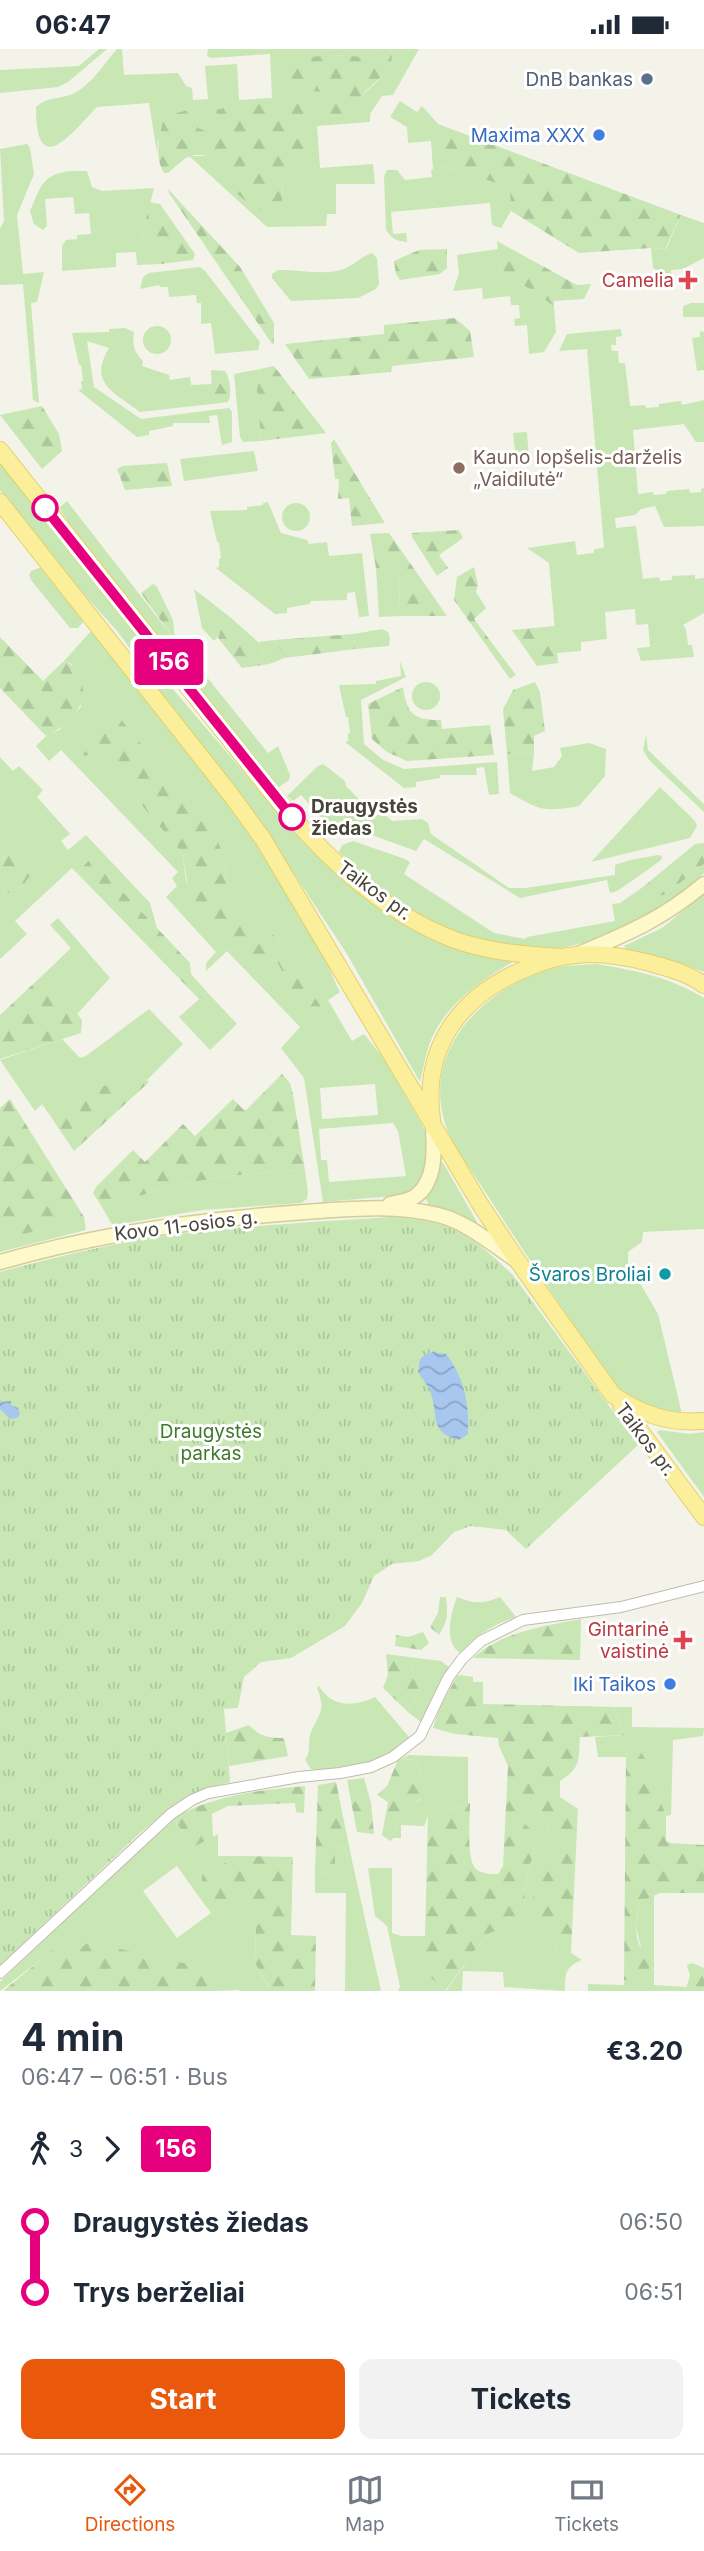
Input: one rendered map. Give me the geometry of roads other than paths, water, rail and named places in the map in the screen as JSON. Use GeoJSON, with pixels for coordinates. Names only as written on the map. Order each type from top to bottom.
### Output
{"type":"FeatureCollection","features":[{"type":"Feature","properties":{"kind":"main road","name":"Taikos pr."},"geometry":{"type":"LineString","coordinates":[[0,450],[308,836],[386,902],[419,922],[457,940],[500,952],[560,957]]}},
{"type":"Feature","properties":{"kind":"main road"},"geometry":{"type":"LineString","coordinates":[[0,502],[262,839],[517,1260],[613,1395],[651,1416],[686,1422],[704,1421]]}},
{"type":"Feature","properties":{"kind":"main road"},"geometry":{"type":"LineString","coordinates":[[138,678],[164,657]]}},
{"type":"Feature","properties":{"kind":"main road"},"geometry":{"type":"LineString","coordinates":[[433,1124],[430,1092],[437,1052],[447,1030],[461,1011],[495,984],[535,964],[578,954],[634,931],[668,913],[704,884]]}},
{"type":"Feature","properties":{"kind":"main road"},"geometry":{"type":"LineString","coordinates":[[578,954],[641,960],[687,975],[704,985]]}},
{"type":"Feature","properties":{"kind":"main road","name":"Kovo 11-osios g."},"geometry":{"type":"LineString","coordinates":[[375,1208],[407,1200],[417,1195],[423,1187],[433,1164],[433,1124]]}},
{"type":"Feature","properties":{"kind":"main road","name":"Kovo 11-osios g."},"geometry":{"type":"LineString","coordinates":[[0,1262],[62,1245],[150,1227],[243,1216],[375,1208],[439,1215],[462,1225],[517,1260]]}},
{"type":"Feature","properties":{"kind":"main road","name":"Taikos pr."},"geometry":{"type":"LineString","coordinates":[[613,1395],[704,1517]]}},
{"type":"Feature","properties":{"kind":"street"},"geometry":{"type":"LineString","coordinates":[[0,1973],[171,1814],[192,1800],[228,1789],[371,1767],[402,1752],[420,1736],[457,1665],[481,1641],[493,1634],[523,1620],[621,1607],[704,1586]]}},
{"type":"Feature","properties":{"kind":"water"},"geometry":{"type":"Polygon","coordinates":[[[433,1352],[446,1354],[457,1372],[464,1392],[468,1434],[459,1440],[449,1437],[439,1427],[430,1391],[418,1372],[420,1359],[433,1352]]]}},
{"type":"Feature","properties":{"kind":"water"},"geometry":{"type":"Polygon","coordinates":[[[0,1398],[1,1402],[11,1401],[11,1405],[18,1408],[20,1414],[17,1418],[10,1419],[0,1409],[0,1398]]]}},
{"type":"Feature","properties":{"kind":"place","name":"DnB bankas"},"geometry":{"type":"Point","coordinates":[647,79]}},
{"type":"Feature","properties":{"kind":"place","name":"Maxima XXX"},"geometry":{"type":"Point","coordinates":[599,135]}},
{"type":"Feature","properties":{"kind":"place","name":"Camelia"},"geometry":{"type":"Point","coordinates":[688,280]}},
{"type":"Feature","properties":{"kind":"place","name":"Kauno lopšelis-darželis „Vaidilutė“"},"geometry":{"type":"Point","coordinates":[459,468]}},
{"type":"Feature","properties":{"kind":"place","name":"Draugystės žiedas"},"geometry":{"type":"Point","coordinates":[292,817]}},
{"type":"Feature","properties":{"kind":"place","name":"Švaros Broliai"},"geometry":{"type":"Point","coordinates":[665,1274]}},
{"type":"Feature","properties":{"kind":"place","name":"Gintarinė vaistinė"},"geometry":{"type":"Point","coordinates":[683,1640]}},
{"type":"Feature","properties":{"kind":"place","name":"Iki Taikos"},"geometry":{"type":"Point","coordinates":[670,1684]}},
{"type":"Feature","properties":{"kind":"park label","name":"Draugystės parkas"},"geometry":{"type":"Point","coordinates":[211,1442]}}]}
